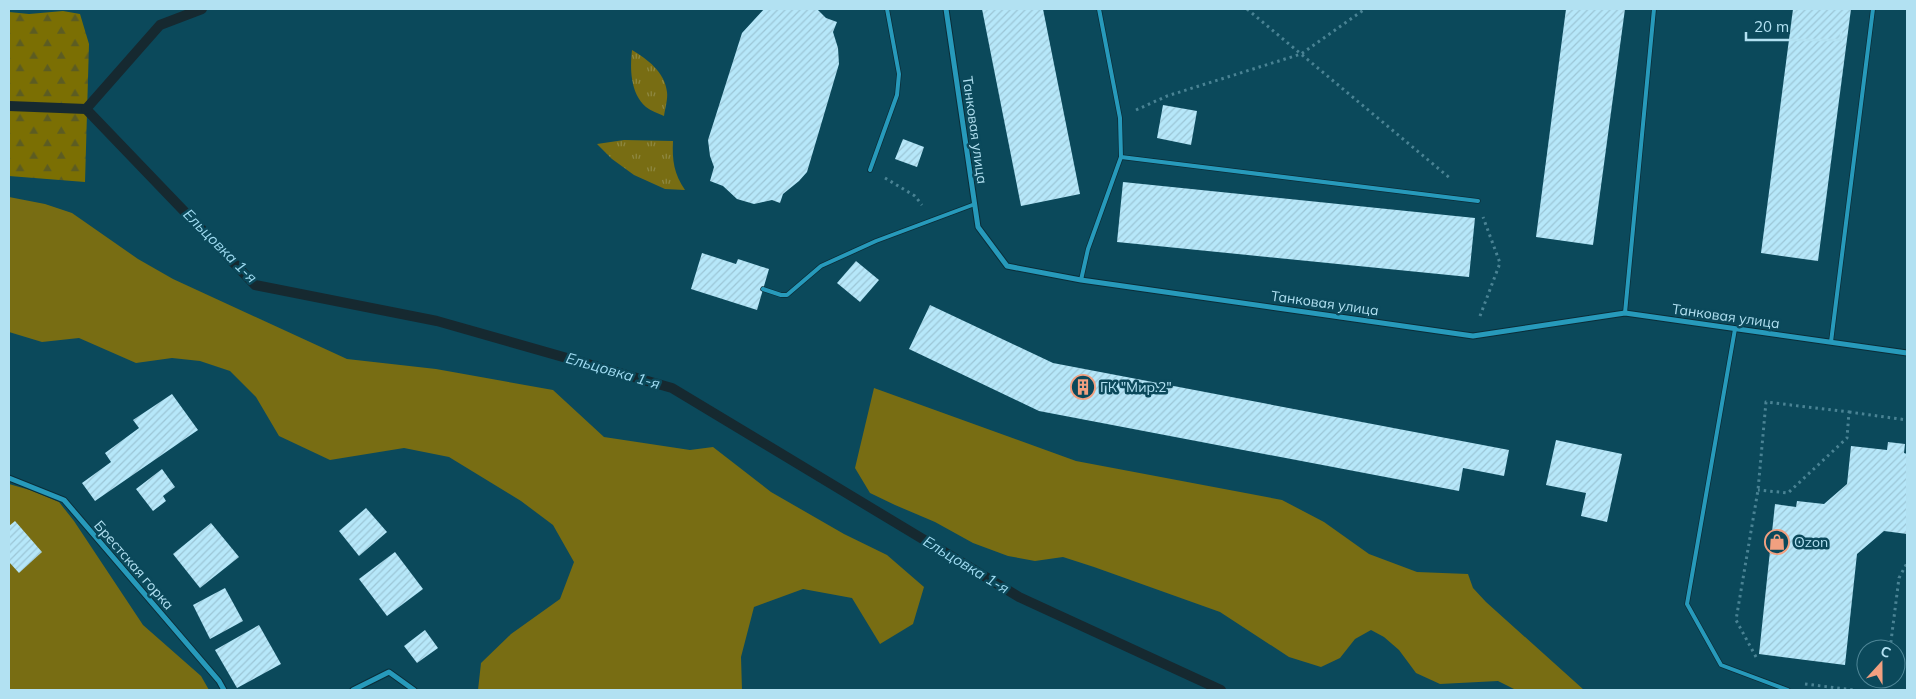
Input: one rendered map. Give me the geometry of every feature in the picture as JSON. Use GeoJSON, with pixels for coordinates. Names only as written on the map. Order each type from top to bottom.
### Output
{"type":"FeatureCollection","features":[{"type":"Feature","properties":{"kind":"street","name":"Танковая улица"},"geometry":{"type":"LineString","coordinates":[[946,9],[978,227],[1007,266],[1081,280],[1473,336],[1625,313],[1907,353]]}},
{"type":"Feature","properties":{"kind":"street","name":"Брестская горка"},"geometry":{"type":"LineString","coordinates":[[9,478],[64,500],[224,690]]}},
{"type":"Feature","properties":{"kind":"street"},"geometry":{"type":"LineString","coordinates":[[353,690],[388,672],[414,690]]}},
{"type":"Feature","properties":{"kind":"lane"},"geometry":{"type":"LineString","coordinates":[[870,170],[897,95],[899,84],[899,74],[887,9]]}},
{"type":"Feature","properties":{"kind":"lane"},"geometry":{"type":"LineString","coordinates":[[1081,280],[1088,249],[1121,157],[1120,118],[1099,9]]}},
{"type":"Feature","properties":{"kind":"lane"},"geometry":{"type":"LineString","coordinates":[[1625,313],[1654,9]]}},
{"type":"Feature","properties":{"kind":"lane"},"geometry":{"type":"LineString","coordinates":[[1831,342],[1873,9]]}},
{"type":"Feature","properties":{"kind":"lane"},"geometry":{"type":"LineString","coordinates":[[1121,157],[1478,201]]}},
{"type":"Feature","properties":{"kind":"lane"},"geometry":{"type":"LineString","coordinates":[[763,289],[786,295],[821,266],[876,241],[975,204]]}},
{"type":"Feature","properties":{"kind":"lane"},"geometry":{"type":"LineString","coordinates":[[1735,329],[1687,604],[1720,665],[1788,690]]}},
{"type":"Feature","properties":{"kind":"path"},"geometry":{"type":"LineString","coordinates":[[1247,9],[1478,201],[1500,263],[1473,336]]}},
{"type":"Feature","properties":{"kind":"path"},"geometry":{"type":"LineString","coordinates":[[1120,118],[1168,96],[1301,54],[1365,9]]}},
{"type":"Feature","properties":{"kind":"path"},"geometry":{"type":"LineString","coordinates":[[870,170],[915,196]]}},
{"type":"Feature","properties":{"kind":"path"},"geometry":{"type":"LineString","coordinates":[[1758,660],[1736,620],[1758,490],[1766,402],[1907,420]]}},
{"type":"Feature","properties":{"kind":"path"},"geometry":{"type":"LineString","coordinates":[[1758,490],[1788,493],[1847,438],[1849,412]]}},
{"type":"Feature","properties":{"kind":"path"},"geometry":{"type":"LineString","coordinates":[[1891,639],[1899,578],[1907,563]]}},
{"type":"Feature","properties":{"kind":"path"},"geometry":{"type":"LineString","coordinates":[[1797,682],[1854,690]]}},
{"type":"Feature","properties":{"kind":"green space"},"geometry":{"type":"Polygon","coordinates":[[[63,11],[80,14],[89,44],[85,182],[9,176],[9,12],[29,14],[63,11]]]}},
{"type":"Feature","properties":{"kind":"green space"},"geometry":{"type":"Polygon","coordinates":[[[632,50],[649,62],[663,78],[667,95],[664,116],[646,107],[637,95],[631,72],[632,50]]]}},
{"type":"Feature","properties":{"kind":"green space"},"geometry":{"type":"Polygon","coordinates":[[[624,140],[673,141],[674,167],[685,190],[665,189],[634,175],[612,159],[597,144],[624,140]]]}},
{"type":"Feature","properties":{"kind":"green space"},"geometry":{"type":"Polygon","coordinates":[[[9,197],[45,204],[72,213],[138,259],[173,279],[347,359],[436,369],[553,390],[604,437],[690,450],[713,447],[771,492],[844,534],[887,555],[924,587],[913,624],[880,644],[852,598],[803,589],[754,607],[741,657],[742,690],[478,690],[481,663],[511,634],[560,599],[574,562],[553,525],[521,501],[449,457],[404,448],[330,460],[279,436],[256,397],[230,371],[200,361],[172,358],[136,363],[79,338],[42,342],[9,332],[9,197]]]}},
{"type":"Feature","properties":{"kind":"green space"},"geometry":{"type":"Polygon","coordinates":[[[874,388],[1076,461],[1282,500],[1324,522],[1369,554],[1417,572],[1468,574],[1473,588],[1486,602],[1584,690],[1516,690],[1498,681],[1440,684],[1416,673],[1399,650],[1384,637],[1371,630],[1355,639],[1340,658],[1321,667],[1289,657],[1220,612],[1094,567],[1063,557],[1035,561],[1008,556],[973,543],[935,522],[870,493],[855,468],[874,388]]]}},
{"type":"Feature","properties":{"kind":"green space"},"geometry":{"type":"Polygon","coordinates":[[[9,484],[59,502],[74,521],[143,625],[201,676],[209,690],[9,690],[9,484]]]}},
{"type":"Feature","properties":{"kind":"building"},"geometry":{"type":"Polygon","coordinates":[[[764,9],[817,9],[826,18],[837,22],[833,32],[838,48],[839,64],[807,172],[783,194],[780,203],[772,200],[754,204],[737,199],[723,186],[710,181],[714,167],[710,156],[708,140],[742,33],[764,9]]]}},
{"type":"Feature","properties":{"kind":"building"},"geometry":{"type":"Polygon","coordinates":[[[982,9],[1043,9],[1080,194],[1021,206],[982,9]]]}},
{"type":"Feature","properties":{"kind":"building"},"geometry":{"type":"Polygon","coordinates":[[[1566,9],[1625,9],[1593,245],[1536,237],[1566,9]]]}},
{"type":"Feature","properties":{"kind":"building"},"geometry":{"type":"Polygon","coordinates":[[[1793,9],[1851,9],[1818,261],[1761,253],[1793,9]]]}},
{"type":"Feature","properties":{"kind":"building"},"geometry":{"type":"Polygon","coordinates":[[[1163,105],[1197,111],[1191,145],[1157,138],[1163,105]]]}},
{"type":"Feature","properties":{"kind":"building"},"geometry":{"type":"Polygon","coordinates":[[[903,139],[924,147],[917,167],[895,159],[903,139]]]}},
{"type":"Feature","properties":{"kind":"building"},"geometry":{"type":"Polygon","coordinates":[[[1123,182],[1475,218],[1469,277],[1117,242],[1123,182]]]}},
{"type":"Feature","properties":{"kind":"building"},"geometry":{"type":"Polygon","coordinates":[[[702,253],[736,264],[738,259],[769,269],[757,310],[691,289],[702,253]]]}},
{"type":"Feature","properties":{"kind":"building"},"geometry":{"type":"Polygon","coordinates":[[[856,261],[879,280],[860,302],[837,283],[856,261]]]}},
{"type":"Feature","properties":{"kind":"building","name":"ГК \"Мир.2\""},"geometry":{"type":"Polygon","coordinates":[[[930,305],[1053,363],[1509,450],[1504,476],[1463,468],[1459,491],[1039,411],[909,349],[930,305]]]}},
{"type":"Feature","properties":{"kind":"building"},"geometry":{"type":"Polygon","coordinates":[[[172,394],[198,430],[95,501],[82,483],[111,462],[105,453],[139,428],[133,420],[172,394]]]}},
{"type":"Feature","properties":{"kind":"building"},"geometry":{"type":"Polygon","coordinates":[[[1556,440],[1622,454],[1607,522],[1581,516],[1586,493],[1546,485],[1556,440]]]}},
{"type":"Feature","properties":{"kind":"building"},"geometry":{"type":"Polygon","coordinates":[[[1888,442],[1905,444],[1904,453],[1907,454],[1907,534],[1884,531],[1857,554],[1845,665],[1759,654],[1775,504],[1796,507],[1797,501],[1824,504],[1847,484],[1851,446],[1887,450],[1888,442]]]}},
{"type":"Feature","properties":{"kind":"building"},"geometry":{"type":"Polygon","coordinates":[[[162,469],[175,487],[163,496],[166,501],[153,511],[136,489],[162,469]]]}},
{"type":"Feature","properties":{"kind":"building"},"geometry":{"type":"Polygon","coordinates":[[[366,508],[387,532],[359,556],[339,531],[366,508]]]}},
{"type":"Feature","properties":{"kind":"building"},"geometry":{"type":"Polygon","coordinates":[[[15,521],[42,552],[19,573],[9,562],[9,526],[15,521]]]}},
{"type":"Feature","properties":{"kind":"building"},"geometry":{"type":"Polygon","coordinates":[[[211,523],[239,557],[200,588],[173,554],[211,523]]]}},
{"type":"Feature","properties":{"kind":"building"},"geometry":{"type":"Polygon","coordinates":[[[395,552],[423,589],[387,616],[359,579],[395,552]]]}},
{"type":"Feature","properties":{"kind":"building"},"geometry":{"type":"Polygon","coordinates":[[[225,588],[243,621],[210,639],[193,605],[225,588]]]}},
{"type":"Feature","properties":{"kind":"building"},"geometry":{"type":"Polygon","coordinates":[[[259,625],[281,664],[237,688],[215,650],[259,625]]]}},
{"type":"Feature","properties":{"kind":"building"},"geometry":{"type":"Polygon","coordinates":[[[425,630],[438,648],[417,663],[404,646],[425,630]]]}},
{"type":"Feature","properties":{"kind":"waterway"},"geometry":{"type":"LineString","coordinates":[[86,109],[160,25],[202,9]]}},
{"type":"Feature","properties":{"kind":"waterway","name":"Ельцовка 1-я"},"geometry":{"type":"LineString","coordinates":[[9,106],[86,109],[255,285],[437,321],[672,388],[1019,597],[1221,690]]}},
{"type":"Feature","properties":{"kind":"place","name":"ГК \"Мир.2\""},"geometry":{"type":"Point","coordinates":[1083,387]}},
{"type":"Feature","properties":{"kind":"place","name":"Ozon"},"geometry":{"type":"Point","coordinates":[1777,542]}}]}
